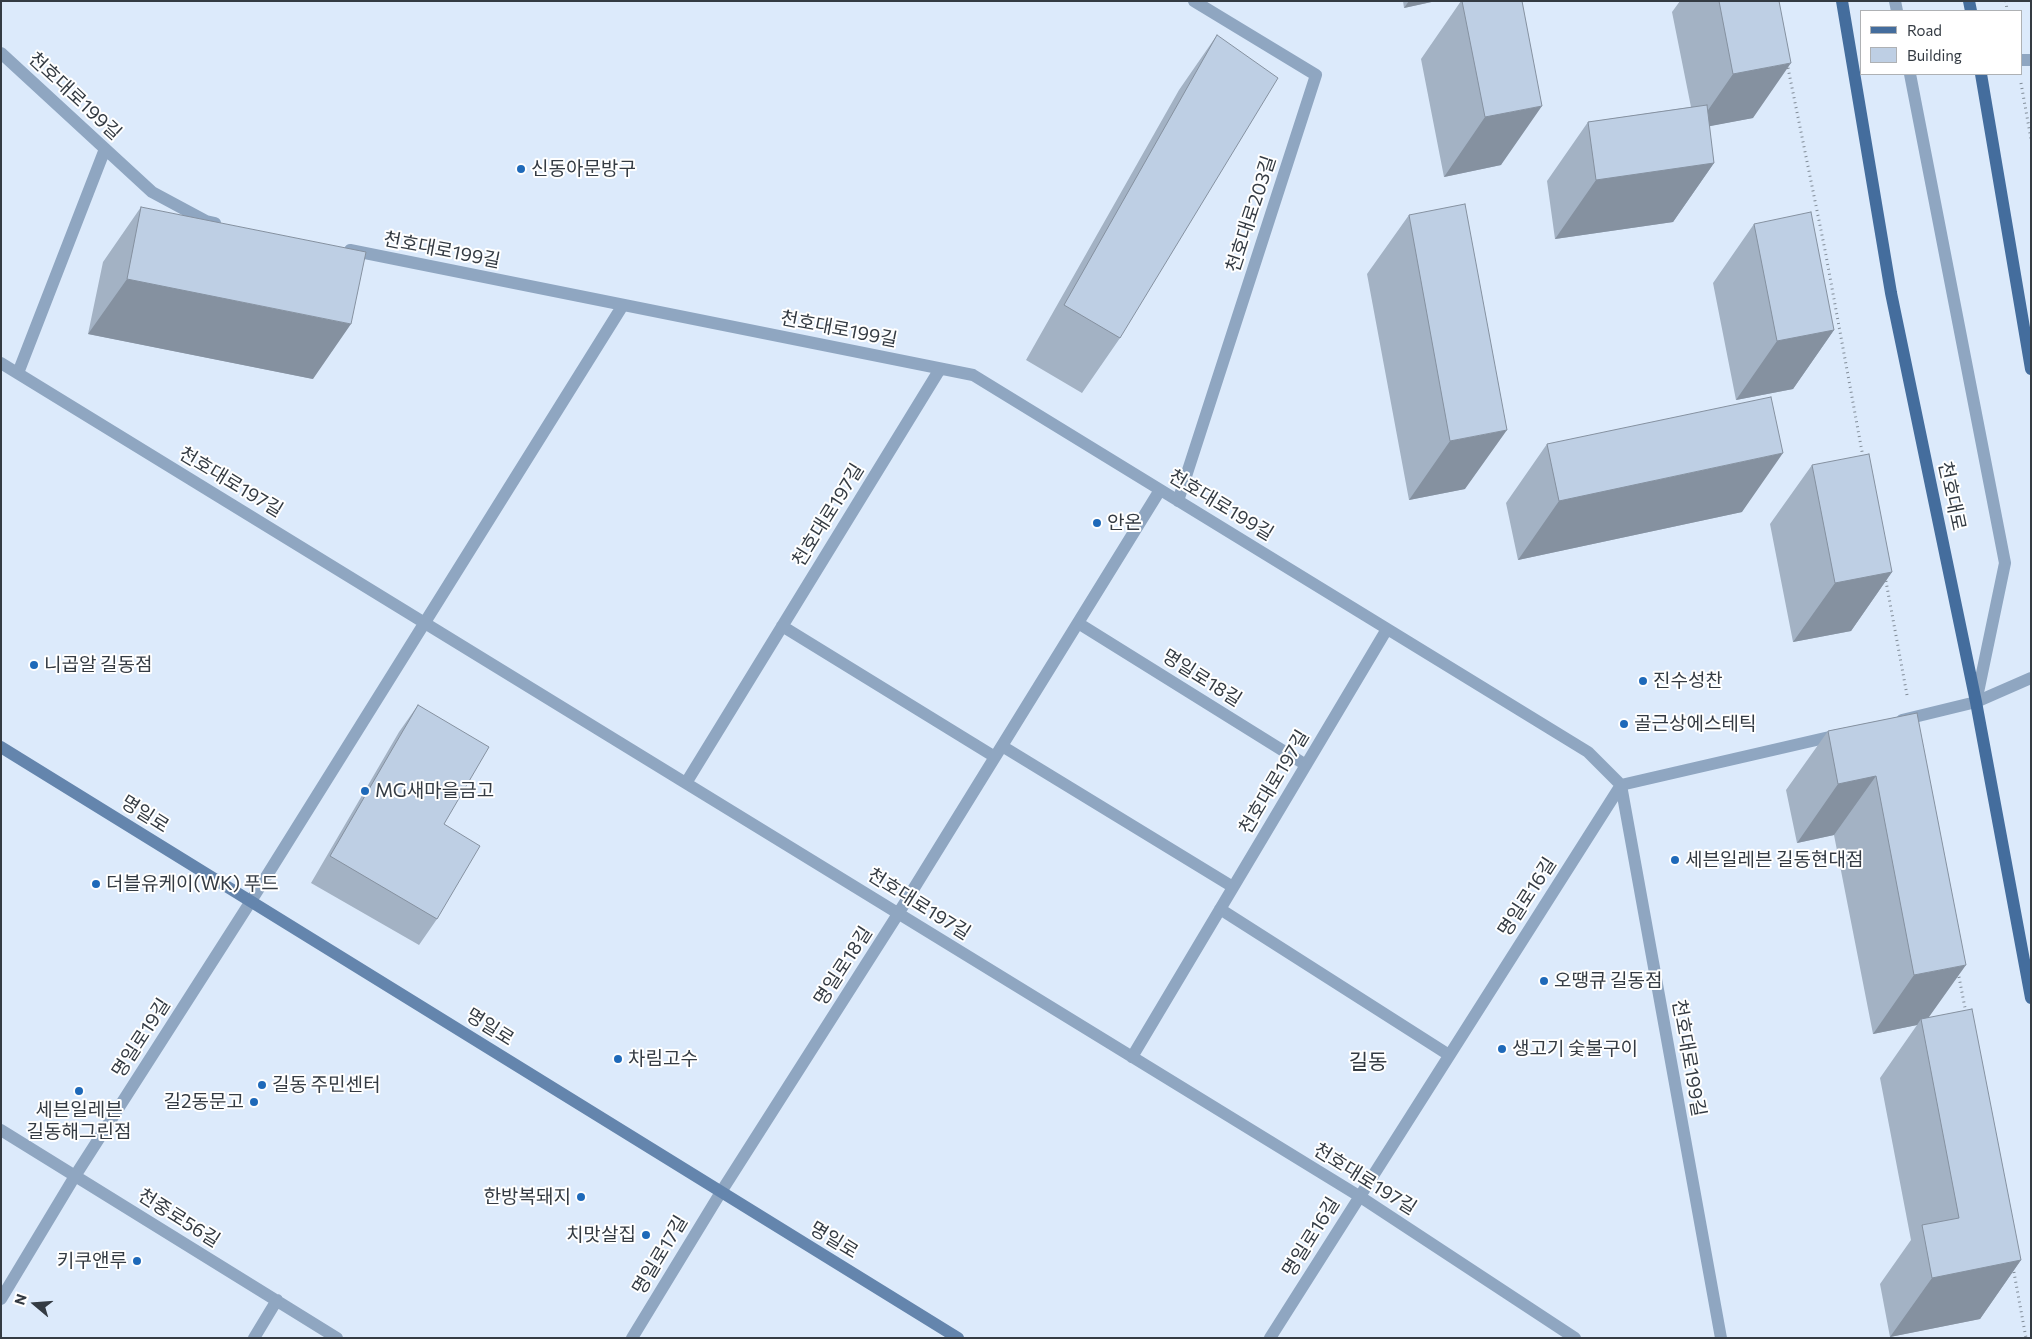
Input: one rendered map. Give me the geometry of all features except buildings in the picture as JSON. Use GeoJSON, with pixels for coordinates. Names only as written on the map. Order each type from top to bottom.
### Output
{"type":"FeatureCollection","features":[{"type":"Feature","properties":{"kind":"main road","name":"천호대로"},"geometry":{"type":"LineString","coordinates":[[1842,1],[1891,293],[1976,702],[2031,998]]}},
{"type":"Feature","properties":{"kind":"main road"},"geometry":{"type":"LineString","coordinates":[[1981,75],[2031,369]]}},
{"type":"Feature","properties":{"kind":"street","name":"천호대로203길"},"geometry":{"type":"LineString","coordinates":[[1178,501],[1316,75],[1194,1]]}},
{"type":"Feature","properties":{"kind":"street","name":"천호대로199길"},"geometry":{"type":"LineString","coordinates":[[1,53],[152,192],[206,222],[226,225]]}},
{"type":"Feature","properties":{"kind":"street"},"geometry":{"type":"LineString","coordinates":[[1910,75],[2005,563],[1976,702]]}},
{"type":"Feature","properties":{"kind":"street"},"geometry":{"type":"LineString","coordinates":[[18,374],[105,149]]}},
{"type":"Feature","properties":{"kind":"street","name":"천호대로199길"},"geometry":{"type":"LineString","coordinates":[[342,249],[973,376],[1588,752],[1621,785],[1721,1338]]}},
{"type":"Feature","properties":{"kind":"street"},"geometry":{"type":"LineString","coordinates":[[251,901],[622,305]]}},
{"type":"Feature","properties":{"kind":"street","name":"천호대로197길"},"geometry":{"type":"LineString","coordinates":[[1,363],[1359,1196],[1575,1338]]}},
{"type":"Feature","properties":{"kind":"street","name":"천호대로197길"},"geometry":{"type":"LineString","coordinates":[[686,783],[940,368]]}},
{"type":"Feature","properties":{"kind":"street","name":"명일로18길"},"geometry":{"type":"LineString","coordinates":[[721,1192],[898,914],[1160,490]]}},
{"type":"Feature","properties":{"kind":"street","name":"명일로18길"},"geometry":{"type":"LineString","coordinates":[[1078,623],[1306,765]]}},
{"type":"Feature","properties":{"kind":"street"},"geometry":{"type":"LineString","coordinates":[[782,626],[995,757]]}},
{"type":"Feature","properties":{"kind":"street","name":"천호대로197길"},"geometry":{"type":"LineString","coordinates":[[1132,1057],[1387,629]]}},
{"type":"Feature","properties":{"kind":"street"},"geometry":{"type":"LineString","coordinates":[[1892,722],[1976,702],[2031,678]]}},
{"type":"Feature","properties":{"kind":"street"},"geometry":{"type":"LineString","coordinates":[[1621,785],[1853,731]]}},
{"type":"Feature","properties":{"kind":"street"},"geometry":{"type":"LineString","coordinates":[[1002,746],[1233,887]]}},
{"type":"Feature","properties":{"kind":"street","name":"명일로"},"geometry":{"type":"LineString","coordinates":[[1,747],[958,1338]]}},
{"type":"Feature","properties":{"kind":"street","name":"명일로16길"},"geometry":{"type":"LineString","coordinates":[[1270,1338],[1621,785]]}},
{"type":"Feature","properties":{"kind":"street","name":"명일로19길"},"geometry":{"type":"LineString","coordinates":[[1,1299],[75,1176],[251,901]]}},
{"type":"Feature","properties":{"kind":"street"},"geometry":{"type":"LineString","coordinates":[[1220,909],[1449,1054]]}},
{"type":"Feature","properties":{"kind":"street","name":"천중로56길"},"geometry":{"type":"LineString","coordinates":[[1,1130],[337,1338]]}},
{"type":"Feature","properties":{"kind":"street","name":"명일로17길"},"geometry":{"type":"LineString","coordinates":[[632,1338],[721,1192]]}},
{"type":"Feature","properties":{"kind":"street"},"geometry":{"type":"LineString","coordinates":[[254,1338],[277,1300]]}},
{"type":"Feature","properties":{"kind":"path"},"geometry":{"type":"LineString","coordinates":[[1786,59],[1825,250],[1864,463]]}},
{"type":"Feature","properties":{"kind":"path"},"geometry":{"type":"LineString","coordinates":[[2019,75],[2031,139]]}},
{"type":"Feature","properties":{"kind":"path"},"geometry":{"type":"LineString","coordinates":[[1884,571],[1911,718]]}},
{"type":"Feature","properties":{"kind":"path"},"geometry":{"type":"LineString","coordinates":[[1958,970],[1967,1018]]}},
{"type":"Feature","properties":{"kind":"path"},"geometry":{"type":"LineString","coordinates":[[2011,1260],[2026,1338]]}},
{"type":"Feature","properties":{"kind":"place","name":"신동아문방구"},"geometry":{"type":"Point","coordinates":[521,169]}},
{"type":"Feature","properties":{"kind":"place","name":"안온"},"geometry":{"type":"Point","coordinates":[1097,523]}},
{"type":"Feature","properties":{"kind":"place","name":"니곱알 길동점"},"geometry":{"type":"Point","coordinates":[34,665]}},
{"type":"Feature","properties":{"kind":"place","name":"진수성찬"},"geometry":{"type":"Point","coordinates":[1643,681]}},
{"type":"Feature","properties":{"kind":"place","name":"골근상에스테틱"},"geometry":{"type":"Point","coordinates":[1624,724]}},
{"type":"Feature","properties":{"kind":"place","name":"MG새마을금고"},"geometry":{"type":"Point","coordinates":[365,791]}},
{"type":"Feature","properties":{"kind":"place","name":"세븐일레븐 길동현대점"},"geometry":{"type":"Point","coordinates":[1675,860]}},
{"type":"Feature","properties":{"kind":"place","name":"더블유케이(WK) 푸드"},"geometry":{"type":"Point","coordinates":[96,884]}},
{"type":"Feature","properties":{"kind":"place","name":"오땡큐 길동점"},"geometry":{"type":"Point","coordinates":[1544,981]}},
{"type":"Feature","properties":{"kind":"place","name":"생고기 숯불구이"},"geometry":{"type":"Point","coordinates":[1502,1049]}},
{"type":"Feature","properties":{"kind":"place","name":"차림고수"},"geometry":{"type":"Point","coordinates":[618,1059]}},
{"type":"Feature","properties":{"kind":"place","name":"길동 주민센터"},"geometry":{"type":"Point","coordinates":[262,1085]}},
{"type":"Feature","properties":{"kind":"place","name":"세븐일레븐 길동해그린점"},"geometry":{"type":"Point","coordinates":[79,1091]}},
{"type":"Feature","properties":{"kind":"place","name":"길2동문고"},"geometry":{"type":"Point","coordinates":[254,1102]}},
{"type":"Feature","properties":{"kind":"place","name":"한방복돼지"},"geometry":{"type":"Point","coordinates":[581,1197]}},
{"type":"Feature","properties":{"kind":"place","name":"치맛살집"},"geometry":{"type":"Point","coordinates":[646,1235]}},
{"type":"Feature","properties":{"kind":"place","name":"키쿠앤루"},"geometry":{"type":"Point","coordinates":[137,1261]}},
{"type":"Feature","properties":{"kind":"district","name":"길동"},"geometry":{"type":"Point","coordinates":[1368,1062]}}]}
